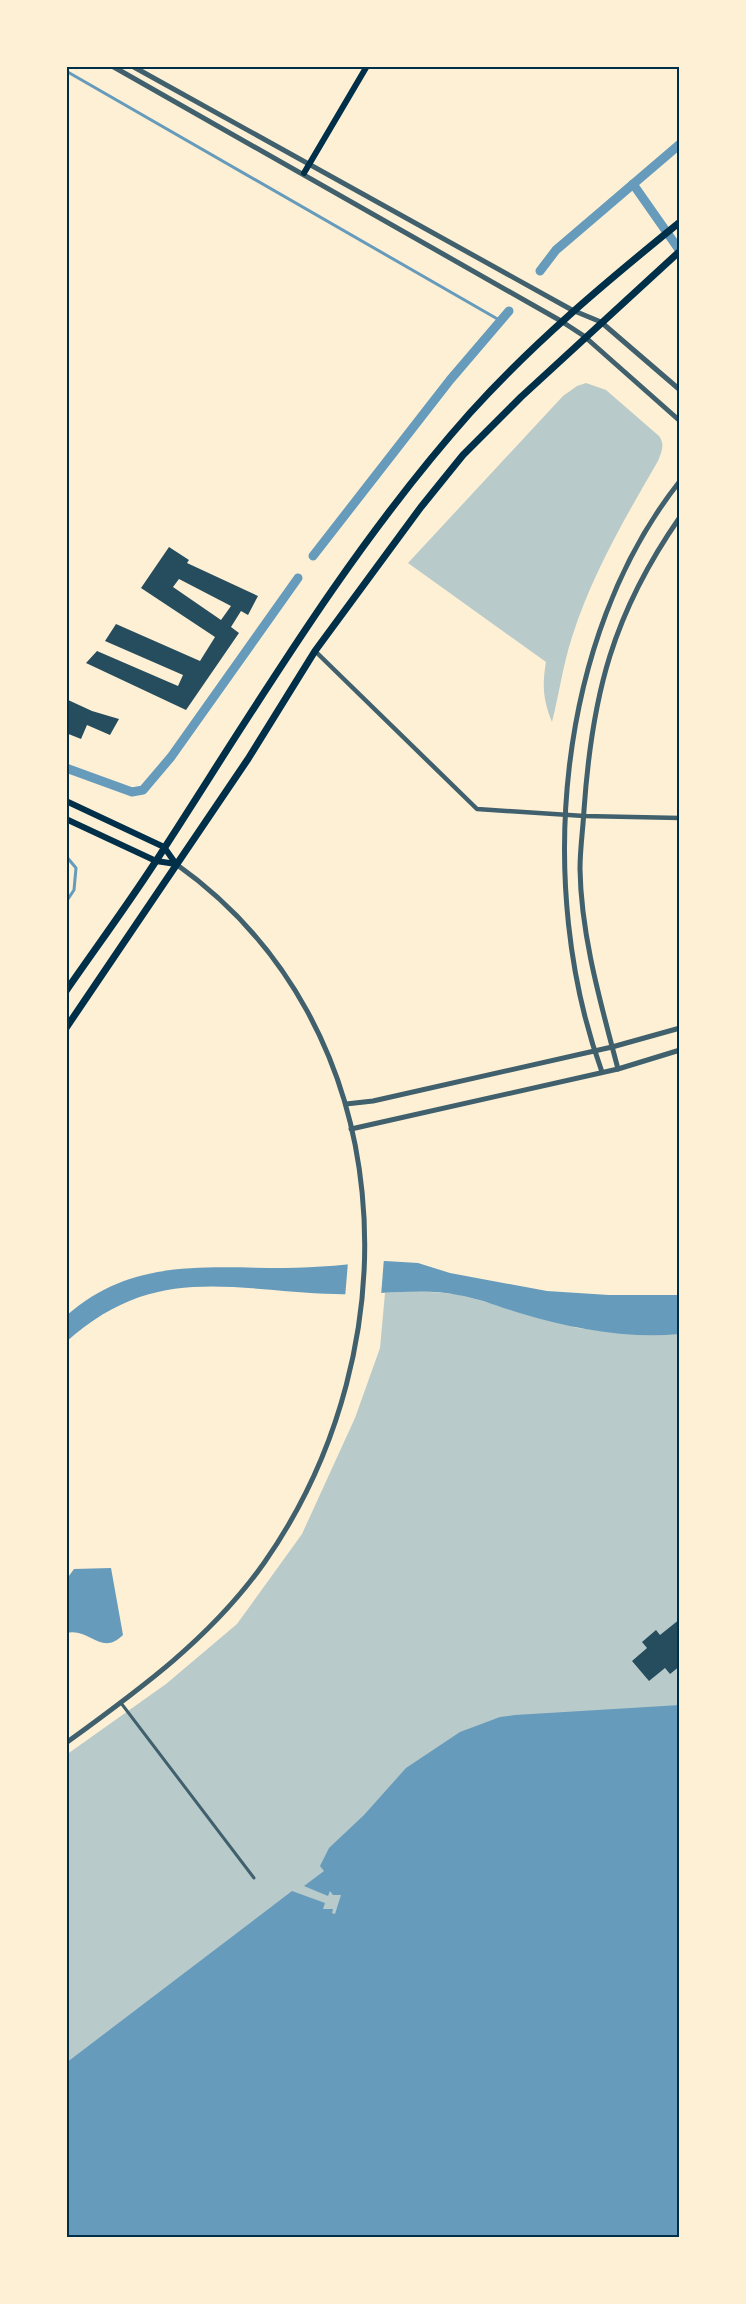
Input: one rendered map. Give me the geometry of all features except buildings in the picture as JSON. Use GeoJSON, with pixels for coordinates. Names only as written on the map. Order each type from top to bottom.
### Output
{"type":"FeatureCollection","features":[{"type":"Feature","properties":{"kind":"main road"},"geometry":{"type":"LineString","coordinates":[[304,173],[367,66]]}},
{"type":"Feature","properties":{"kind":"main road"},"geometry":{"type":"LineString","coordinates":[[66,991],[156,861],[333,586],[400,497],[471,412],[572,310],[680,222]]}},
{"type":"Feature","properties":{"kind":"main road"},"geometry":{"type":"LineString","coordinates":[[66,1028],[248,759],[315,651],[389,549],[463,455],[584,336],[680,251]]}},
{"type":"Feature","properties":{"kind":"main road"},"geometry":{"type":"LineString","coordinates":[[66,801],[164,847],[176,864]]}},
{"type":"Feature","properties":{"kind":"main road"},"geometry":{"type":"LineString","coordinates":[[66,819],[156,861],[176,864]]}},
{"type":"Feature","properties":{"kind":"street"},"geometry":{"type":"LineString","coordinates":[[112,66],[561,321],[584,336],[680,421]]}},
{"type":"Feature","properties":{"kind":"street"},"geometry":{"type":"LineString","coordinates":[[132,66],[572,310],[601,322],[680,390]]}},
{"type":"Feature","properties":{"kind":"street"},"geometry":{"type":"LineString","coordinates":[[602,1072],[595,1051],[569,923],[565,815],[581,693],[619,581],[680,481]]}},
{"type":"Feature","properties":{"kind":"street"},"geometry":{"type":"LineString","coordinates":[[618,1069],[595,978],[585,923],[580,868],[589,747],[599,695],[615,640],[634,591],[680,517]]}},
{"type":"Feature","properties":{"kind":"street"},"geometry":{"type":"LineString","coordinates":[[315,651],[477,809],[584,816],[680,818]]}},
{"type":"Feature","properties":{"kind":"street"},"geometry":{"type":"LineString","coordinates":[[66,1743],[174,1662],[221,1616],[263,1564],[287,1527],[308,1488],[333,1427],[351,1364],[362,1298],[364,1254],[362,1187],[346,1104],[321,1034],[283,969],[234,912],[176,864]]}},
{"type":"Feature","properties":{"kind":"street"},"geometry":{"type":"LineString","coordinates":[[346,1104],[373,1101],[595,1051],[680,1028]]}},
{"type":"Feature","properties":{"kind":"street"},"geometry":{"type":"LineString","coordinates":[[351,1129],[618,1069],[680,1050]]}},
{"type":"Feature","properties":{"kind":"street"},"geometry":{"type":"LineString","coordinates":[[122,1703],[254,1878]]}},
{"type":"Feature","properties":{"kind":"shaded area"},"geometry":{"type":"Polygon","coordinates":[[[586,383],[606,390],[659,436],[662,448],[658,461],[610,547],[589,591],[566,658],[552,722],[544,692],[546,662],[408,563],[563,396],[577,386],[586,383]]]}},
{"type":"Feature","properties":{"kind":"shaded area"},"geometry":{"type":"Polygon","coordinates":[[[417,1291],[457,1294],[577,1328],[640,1335],[680,1334],[680,1765],[66,2163],[66,1755],[166,1684],[237,1624],[302,1534],[355,1418],[380,1348],[385,1293],[417,1291]]]}},
{"type":"Feature","properties":{"kind":"water"},"geometry":{"type":"Polygon","coordinates":[[[385,1261],[418,1263],[450,1273],[547,1291],[609,1295],[680,1295],[680,1334],[641,1335],[601,1332],[515,1312],[475,1299],[443,1293],[336,1294],[195,1287],[163,1291],[131,1300],[99,1317],[66,1342],[66,1316],[91,1297],[116,1284],[142,1275],[197,1268],[296,1268],[385,1261]]]}},
{"type":"Feature","properties":{"kind":"water"},"geometry":{"type":"Polygon","coordinates":[[[111,1568],[123,1635],[108,1643],[74,1632],[66,1633],[66,1580],[74,1569],[111,1568]]]}},
{"type":"Feature","properties":{"kind":"water"},"geometry":{"type":"Polygon","coordinates":[[[680,1705],[680,2238],[66,2238],[66,2063],[292,1891],[325,1903],[323,1909],[333,1909],[332,1913],[335,1914],[341,1895],[333,1895],[330,1891],[328,1896],[304,1886],[324,1871],[320,1866],[329,1848],[364,1815],[406,1768],[460,1732],[500,1717],[515,1715],[680,1705]]]}},
{"type":"Feature","properties":{"kind":"pier"},"geometry":{"type":"Polygon","coordinates":[[[384,1258],[381,1296],[345,1298],[348,1262],[384,1258]]]}},
{"type":"Feature","properties":{"kind":"waterway"},"geometry":{"type":"LineString","coordinates":[[66,71],[501,321]]}},
{"type":"Feature","properties":{"kind":"waterway"},"geometry":{"type":"LineString","coordinates":[[540,271],[556,250],[680,144]]}},
{"type":"Feature","properties":{"kind":"waterway"},"geometry":{"type":"LineString","coordinates":[[633,184],[680,251]]}},
{"type":"Feature","properties":{"kind":"waterway"},"geometry":{"type":"LineString","coordinates":[[313,556],[450,380],[509,311]]}},
{"type":"Feature","properties":{"kind":"waterway"},"geometry":{"type":"LineString","coordinates":[[66,768],[132,792],[143,790],[171,757],[298,578]]}},
{"type":"Feature","properties":{"kind":"waterway"},"geometry":{"type":"LineString","coordinates":[[66,856],[76,868],[74,890],[66,902]]}}]}
